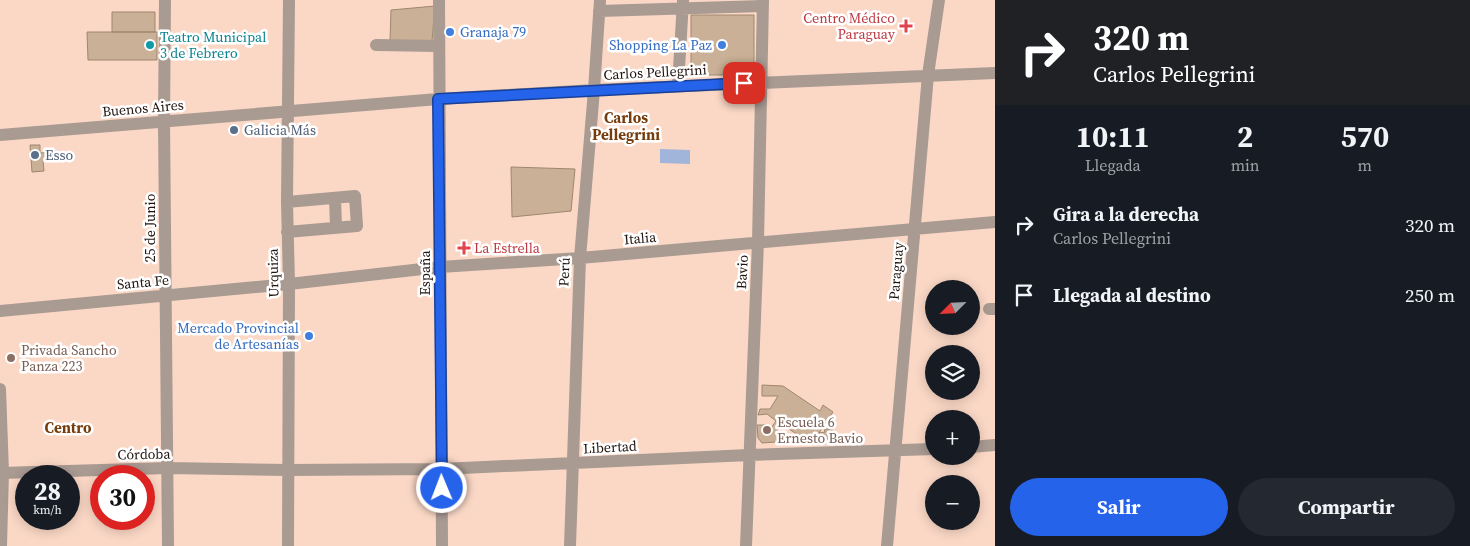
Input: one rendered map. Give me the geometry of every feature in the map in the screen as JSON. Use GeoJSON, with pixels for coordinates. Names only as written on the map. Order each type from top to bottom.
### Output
{"type":"FeatureCollection","features":[{"type":"Feature","properties":{"kind":"street","name":"25 de Junio"},"geometry":{"type":"LineString","coordinates":[[165,0],[164,122],[168,546]]}},
{"type":"Feature","properties":{"kind":"street","name":"Urquiza"},"geometry":{"type":"LineString","coordinates":[[288,546],[289,284],[287,110],[289,0]]}},
{"type":"Feature","properties":{"kind":"street","name":"España"},"geometry":{"type":"LineString","coordinates":[[439,0],[438,99],[442,546]]}},
{"type":"Feature","properties":{"kind":"street","name":"Paraguay"},"geometry":{"type":"LineString","coordinates":[[887,546],[928,75],[939,0]]}},
{"type":"Feature","properties":{"kind":"street"},"geometry":{"type":"LineString","coordinates":[[599,6],[763,3]]}},
{"type":"Feature","properties":{"kind":"street","name":"Bavio"},"geometry":{"type":"LineString","coordinates":[[746,546],[758,242],[763,3]]}},
{"type":"Feature","properties":{"kind":"street"},"geometry":{"type":"LineString","coordinates":[[678,86],[682,4]]}},
{"type":"Feature","properties":{"kind":"street","name":"Perú"},"geometry":{"type":"LineString","coordinates":[[570,546],[571,464],[580,258],[599,6]]}},
{"type":"Feature","properties":{"kind":"street"},"geometry":{"type":"LineString","coordinates":[[376,45],[438,46]]}},
{"type":"Feature","properties":{"kind":"street","name":"Carlos Pellegrini"},"geometry":{"type":"LineString","coordinates":[[287,110],[594,90],[995,73]]}},
{"type":"Feature","properties":{"kind":"street","name":"Buenos Aires"},"geometry":{"type":"LineString","coordinates":[[0,135],[287,110]]}},
{"type":"Feature","properties":{"kind":"street"},"geometry":{"type":"LineString","coordinates":[[287,202],[356,196],[357,226],[288,232]]}},
{"type":"Feature","properties":{"kind":"street"},"geometry":{"type":"LineString","coordinates":[[334,198],[336,228]]}},
{"type":"Feature","properties":{"kind":"street","name":"Italia"},"geometry":{"type":"LineString","coordinates":[[289,284],[440,268],[580,258],[995,222]]}},
{"type":"Feature","properties":{"kind":"street","name":"Santa Fe"},"geometry":{"type":"LineString","coordinates":[[0,311],[289,284]]}},
{"type":"Feature","properties":{"kind":"street"},"geometry":{"type":"LineString","coordinates":[[0,389],[1,546]]}},
{"type":"Feature","properties":{"kind":"street"},"geometry":{"type":"LineString","coordinates":[[980,446],[995,445]]}},
{"type":"Feature","properties":{"kind":"street","name":"Libertad"},"geometry":{"type":"LineString","coordinates":[[288,470],[441,469],[749,455],[925,449]]}},
{"type":"Feature","properties":{"kind":"street","name":"Córdoba"},"geometry":{"type":"LineString","coordinates":[[1,472],[168,468],[288,470]]}},
{"type":"Feature","properties":{"kind":"water"},"geometry":{"type":"Polygon","coordinates":[[[660,149],[690,150],[690,164],[660,163],[660,149]]]}},
{"type":"Feature","properties":{"kind":"building"},"geometry":{"type":"Polygon","coordinates":[[[435,6],[432,41],[390,41],[391,10],[435,6]]]}},
{"type":"Feature","properties":{"kind":"building"},"geometry":{"type":"Polygon","coordinates":[[[112,12],[155,12],[155,32],[112,32],[112,12]]]}},
{"type":"Feature","properties":{"kind":"building","name":"Shopping La Paz"},"geometry":{"type":"Polygon","coordinates":[[[691,15],[754,15],[754,75],[691,75],[691,15]]]}},
{"type":"Feature","properties":{"kind":"building"},"geometry":{"type":"Polygon","coordinates":[[[87,32],[157,32],[157,60],[88,60],[87,32]]]}},
{"type":"Feature","properties":{"kind":"building"},"geometry":{"type":"Polygon","coordinates":[[[30,145],[40,145],[40,153],[54,152],[55,160],[43,161],[44,171],[32,172],[30,145]]]}},
{"type":"Feature","properties":{"kind":"building"},"geometry":{"type":"Polygon","coordinates":[[[511,167],[575,169],[571,211],[512,217],[511,167]]]}},
{"type":"Feature","properties":{"kind":"building"},"geometry":{"type":"Polygon","coordinates":[[[762,385],[783,386],[820,411],[823,405],[833,412],[819,433],[825,432],[824,429],[832,429],[832,439],[825,439],[825,435],[817,436],[816,438],[809,438],[809,443],[803,443],[803,438],[781,424],[776,433],[778,437],[776,442],[762,443],[758,438],[757,425],[767,425],[771,428],[776,421],[767,414],[758,415],[760,409],[770,409],[778,396],[762,396],[762,385]]]}},
{"type":"Feature","properties":{"kind":"place","name":"Centro Médico Paraguay"},"geometry":{"type":"Point","coordinates":[906,26]}},
{"type":"Feature","properties":{"kind":"place","name":"Granaja 79"},"geometry":{"type":"Point","coordinates":[450,32]}},
{"type":"Feature","properties":{"kind":"place","name":"Teatro Municipal 3 de Febrero"},"geometry":{"type":"Point","coordinates":[150,45]}},
{"type":"Feature","properties":{"kind":"place","name":"Shopping La Paz"},"geometry":{"type":"Point","coordinates":[722,45]}},
{"type":"Feature","properties":{"kind":"place","name":"Galicia Más"},"geometry":{"type":"Point","coordinates":[234,130]}},
{"type":"Feature","properties":{"kind":"place","name":"Esso"},"geometry":{"type":"Point","coordinates":[35,155]}},
{"type":"Feature","properties":{"kind":"place","name":"La Estrella"},"geometry":{"type":"Point","coordinates":[464,248]}},
{"type":"Feature","properties":{"kind":"place","name":"Mercado Provincial de Artesanías"},"geometry":{"type":"Point","coordinates":[309,336]}},
{"type":"Feature","properties":{"kind":"place","name":"Privada Sancho Panza 223"},"geometry":{"type":"Point","coordinates":[11,358]}},
{"type":"Feature","properties":{"kind":"place","name":"Escuela 6 Ernesto Bavio"},"geometry":{"type":"Point","coordinates":[767,430]}},
{"type":"Feature","properties":{"kind":"district","name":"Carlos Pellegrini"},"geometry":{"type":"Point","coordinates":[626,126]}},
{"type":"Feature","properties":{"kind":"district","name":"Centro"},"geometry":{"type":"Point","coordinates":[68,428]}},
{"type":"Feature","properties":{"kind":"route"},"geometry":{"type":"LineString","coordinates":[[442,488],[438,99],[744,83]]}}]}
